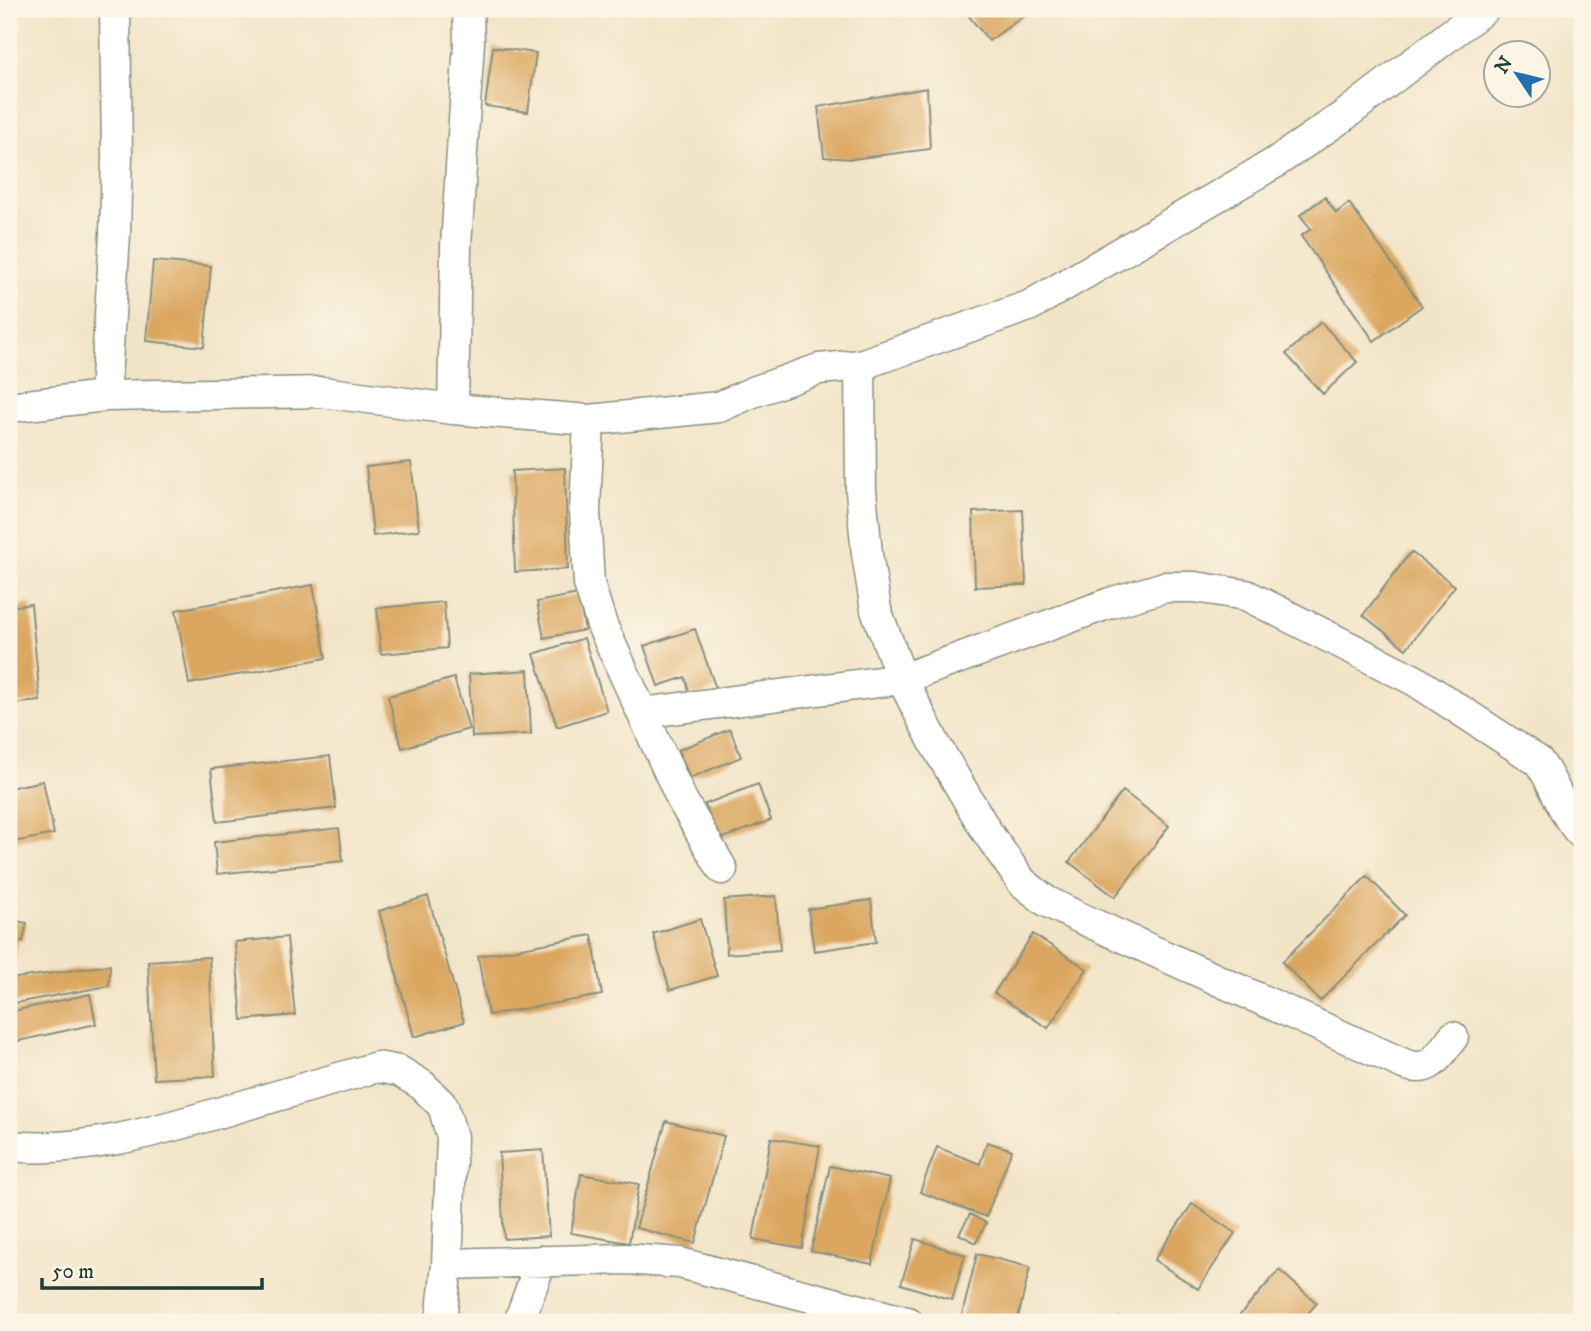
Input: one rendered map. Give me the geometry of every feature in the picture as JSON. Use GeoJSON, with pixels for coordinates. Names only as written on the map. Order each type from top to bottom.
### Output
{"type":"FeatureCollection","features":[{"type":"Feature","properties":{"kind":"street"},"geometry":{"type":"LineString","coordinates":[[105,396],[116,207],[115,9]]}},
{"type":"Feature","properties":{"kind":"street"},"geometry":{"type":"LineString","coordinates":[[453,410],[456,246],[469,42],[468,9]]}},
{"type":"Feature","properties":{"kind":"street"},"geometry":{"type":"LineString","coordinates":[[9,407],[105,396],[322,392],[453,410],[589,420],[719,407],[819,369],[860,365],[1029,306],[1273,164],[1345,115],[1484,9]]}},
{"type":"Feature","properties":{"kind":"street"},"geometry":{"type":"LineString","coordinates":[[860,365],[861,491],[867,554],[877,610],[902,679],[936,744],[987,832],[1022,882],[1046,901],[1406,1065],[1418,1069],[1429,1066],[1453,1037]]}},
{"type":"Feature","properties":{"kind":"street"},"geometry":{"type":"LineString","coordinates":[[589,420],[585,511],[589,584],[602,625],[682,800],[722,870]]}},
{"type":"Feature","properties":{"kind":"street"},"geometry":{"type":"LineString","coordinates":[[642,713],[902,679],[1110,603],[1165,587],[1195,587],[1246,596],[1414,680],[1530,755],[1545,769],[1570,819],[1582,834]]}},
{"type":"Feature","properties":{"kind":"street"},"geometry":{"type":"LineString","coordinates":[[9,1146],[40,1149],[99,1143],[174,1126],[377,1067],[399,1071],[422,1085],[443,1106],[452,1137],[442,1322]]}},
{"type":"Feature","properties":{"kind":"street"},"geometry":{"type":"LineString","coordinates":[[447,1264],[626,1259],[680,1263],[906,1322]]}},
{"type":"Feature","properties":{"kind":"street"},"geometry":{"type":"LineString","coordinates":[[519,1322],[541,1261]]}},
{"type":"Feature","properties":{"kind":"path"},"geometry":{"type":"LineString","coordinates":[[1118,1322],[1120,1318],[1147,1319],[1149,1322]]}},
{"type":"Feature","properties":{"kind":"building"},"geometry":{"type":"Polygon","coordinates":[[[963,9],[1033,9],[989,41],[963,9]]]}},
{"type":"Feature","properties":{"kind":"building"},"geometry":{"type":"Polygon","coordinates":[[[493,47],[536,53],[528,112],[485,106],[493,47]]]}},
{"type":"Feature","properties":{"kind":"building"},"geometry":{"type":"Polygon","coordinates":[[[927,88],[930,149],[852,159],[824,157],[818,107],[927,88]]]}},
{"type":"Feature","properties":{"kind":"building"},"geometry":{"type":"Polygon","coordinates":[[[1325,197],[1336,213],[1349,203],[1422,306],[1374,341],[1301,236],[1311,229],[1300,215],[1325,197]]]}},
{"type":"Feature","properties":{"kind":"building"},"geometry":{"type":"Polygon","coordinates":[[[153,261],[211,266],[204,347],[146,341],[153,261]]]}},
{"type":"Feature","properties":{"kind":"building"},"geometry":{"type":"Polygon","coordinates":[[[1321,322],[1357,362],[1323,394],[1286,354],[1321,322]]]}},
{"type":"Feature","properties":{"kind":"building"},"geometry":{"type":"Polygon","coordinates":[[[411,462],[419,530],[373,536],[366,467],[411,462]]]}},
{"type":"Feature","properties":{"kind":"building"},"geometry":{"type":"Polygon","coordinates":[[[565,468],[568,569],[515,572],[512,471],[565,468]]]}},
{"type":"Feature","properties":{"kind":"building"},"geometry":{"type":"Polygon","coordinates":[[[1023,510],[1026,585],[975,587],[973,512],[1023,510]]]}},
{"type":"Feature","properties":{"kind":"building"},"geometry":{"type":"Polygon","coordinates":[[[1411,552],[1455,586],[1406,649],[1363,615],[1411,552]]]}},
{"type":"Feature","properties":{"kind":"building"},"geometry":{"type":"Polygon","coordinates":[[[313,585],[326,658],[189,684],[176,610],[313,585]]]}},
{"type":"Feature","properties":{"kind":"building"},"geometry":{"type":"Polygon","coordinates":[[[578,594],[585,630],[544,638],[537,602],[578,594]]]}},
{"type":"Feature","properties":{"kind":"building"},"geometry":{"type":"Polygon","coordinates":[[[444,602],[447,648],[381,654],[377,608],[444,602]]]}},
{"type":"Feature","properties":{"kind":"building"},"geometry":{"type":"Polygon","coordinates":[[[31,604],[40,701],[9,704],[9,607],[31,604]]]}},
{"type":"Feature","properties":{"kind":"building"},"geometry":{"type":"Polygon","coordinates":[[[695,629],[716,689],[691,698],[685,677],[658,686],[644,646],[695,629]]]}},
{"type":"Feature","properties":{"kind":"building"},"geometry":{"type":"Polygon","coordinates":[[[584,638],[607,711],[557,727],[534,654],[584,638]]]}},
{"type":"Feature","properties":{"kind":"building"},"geometry":{"type":"Polygon","coordinates":[[[528,670],[531,734],[472,737],[469,674],[528,670]]]}},
{"type":"Feature","properties":{"kind":"building"},"geometry":{"type":"Polygon","coordinates":[[[454,678],[469,729],[402,748],[388,696],[454,678]]]}},
{"type":"Feature","properties":{"kind":"building"},"geometry":{"type":"Polygon","coordinates":[[[730,729],[741,757],[690,778],[678,750],[730,729]]]}},
{"type":"Feature","properties":{"kind":"building"},"geometry":{"type":"Polygon","coordinates":[[[330,756],[336,808],[217,822],[211,769],[330,756]]]}},
{"type":"Feature","properties":{"kind":"building"},"geometry":{"type":"Polygon","coordinates":[[[43,781],[54,834],[9,843],[9,788],[43,781]]]}},
{"type":"Feature","properties":{"kind":"building"},"geometry":{"type":"Polygon","coordinates":[[[758,784],[771,820],[718,840],[705,804],[758,784]]]}},
{"type":"Feature","properties":{"kind":"building"},"geometry":{"type":"Polygon","coordinates":[[[1123,791],[1169,826],[1115,897],[1069,862],[1123,791]]]}},
{"type":"Feature","properties":{"kind":"building"},"geometry":{"type":"Polygon","coordinates":[[[339,828],[343,861],[217,874],[214,842],[339,828]]]}},
{"type":"Feature","properties":{"kind":"building"},"geometry":{"type":"Polygon","coordinates":[[[1367,876],[1405,915],[1320,1001],[1282,962],[1367,876]]]}},
{"type":"Feature","properties":{"kind":"building"},"geometry":{"type":"Polygon","coordinates":[[[428,896],[464,1022],[414,1037],[379,911],[428,896]]]}},
{"type":"Feature","properties":{"kind":"building"},"geometry":{"type":"Polygon","coordinates":[[[776,896],[780,950],[727,954],[724,900],[776,896]]]}},
{"type":"Feature","properties":{"kind":"building"},"geometry":{"type":"Polygon","coordinates":[[[871,900],[876,942],[814,951],[808,909],[871,900]]]}},
{"type":"Feature","properties":{"kind":"building"},"geometry":{"type":"Polygon","coordinates":[[[700,919],[717,976],[670,990],[653,934],[700,919]]]}},
{"type":"Feature","properties":{"kind":"building"},"geometry":{"type":"Polygon","coordinates":[[[9,920],[27,923],[23,941],[18,941],[15,962],[9,961],[9,920]]]}},
{"type":"Feature","properties":{"kind":"building"},"geometry":{"type":"Polygon","coordinates":[[[1033,934],[1087,969],[1048,1028],[994,993],[1033,934]]]}},
{"type":"Feature","properties":{"kind":"building"},"geometry":{"type":"Polygon","coordinates":[[[592,935],[602,995],[488,1015],[478,956],[592,935]]]}},
{"type":"Feature","properties":{"kind":"building"},"geometry":{"type":"Polygon","coordinates":[[[287,937],[295,1015],[242,1020],[235,942],[287,937]]]}},
{"type":"Feature","properties":{"kind":"building"},"geometry":{"type":"Polygon","coordinates":[[[209,957],[215,1076],[154,1079],[148,961],[209,957]]]}},
{"type":"Feature","properties":{"kind":"building"},"geometry":{"type":"Polygon","coordinates":[[[110,965],[109,986],[9,1004],[9,979],[110,965]]]}},
{"type":"Feature","properties":{"kind":"building"},"geometry":{"type":"Polygon","coordinates":[[[90,994],[96,1024],[9,1043],[9,1012],[90,994]]]}},
{"type":"Feature","properties":{"kind":"building"},"geometry":{"type":"Polygon","coordinates":[[[666,1121],[724,1136],[695,1243],[636,1228],[666,1121]]]}},
{"type":"Feature","properties":{"kind":"building"},"geometry":{"type":"Polygon","coordinates":[[[771,1138],[820,1146],[802,1248],[753,1239],[771,1138]]]}},
{"type":"Feature","properties":{"kind":"building"},"geometry":{"type":"Polygon","coordinates":[[[987,1142],[1012,1150],[986,1217],[920,1192],[937,1147],[980,1164],[987,1142]]]}},
{"type":"Feature","properties":{"kind":"building"},"geometry":{"type":"Polygon","coordinates":[[[543,1150],[549,1236],[504,1239],[499,1153],[543,1150]]]}},
{"type":"Feature","properties":{"kind":"building"},"geometry":{"type":"Polygon","coordinates":[[[830,1166],[890,1179],[872,1264],[811,1251],[830,1166]]]}},
{"type":"Feature","properties":{"kind":"building"},"geometry":{"type":"Polygon","coordinates":[[[581,1174],[639,1184],[629,1243],[571,1233],[581,1174]]]}},
{"type":"Feature","properties":{"kind":"building"},"geometry":{"type":"Polygon","coordinates":[[[1192,1204],[1235,1233],[1198,1289],[1154,1260],[1192,1204]]]}},
{"type":"Feature","properties":{"kind":"building"},"geometry":{"type":"Polygon","coordinates":[[[970,1214],[986,1223],[976,1243],[959,1234],[970,1214]]]}},
{"type":"Feature","properties":{"kind":"building"},"geometry":{"type":"Polygon","coordinates":[[[915,1239],[965,1255],[952,1300],[901,1284],[915,1239]]]}},
{"type":"Feature","properties":{"kind":"building"},"geometry":{"type":"Polygon","coordinates":[[[977,1254],[1030,1267],[1017,1322],[976,1322],[961,1319],[977,1254]]]}},
{"type":"Feature","properties":{"kind":"building"},"geometry":{"type":"Polygon","coordinates":[[[1279,1270],[1317,1303],[1300,1322],[1234,1322],[1279,1270]]]}}]}
